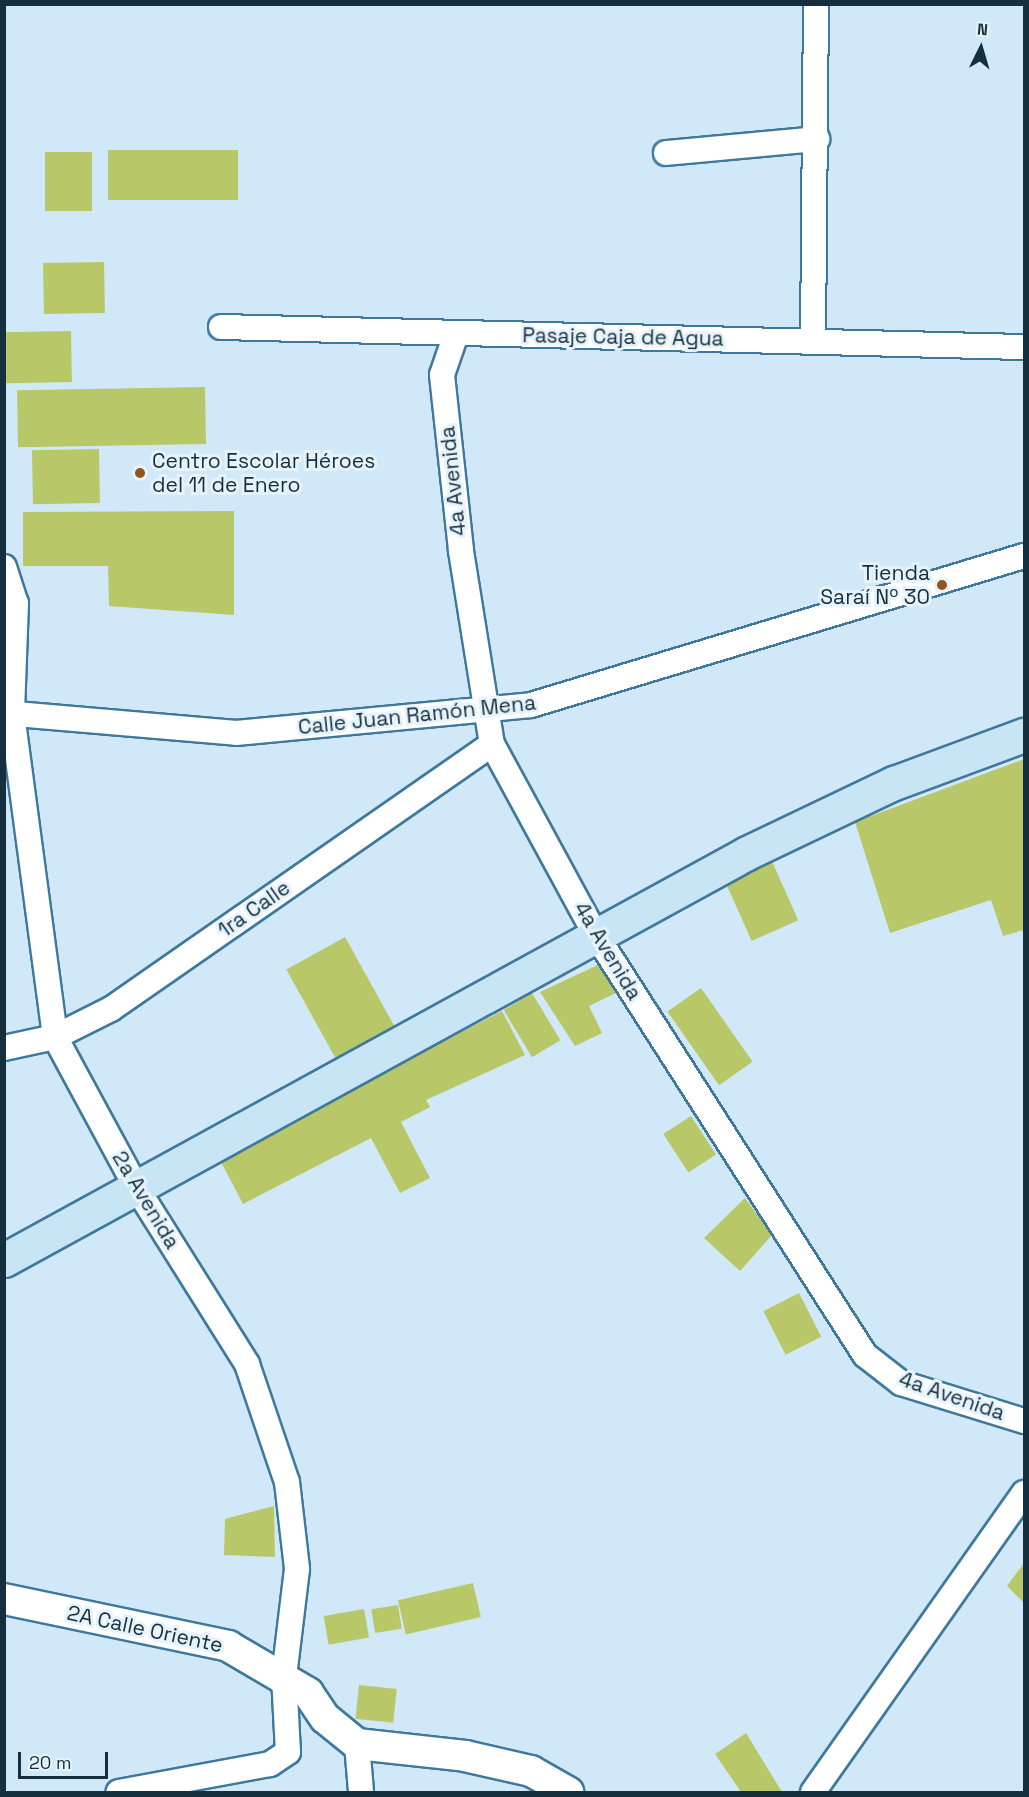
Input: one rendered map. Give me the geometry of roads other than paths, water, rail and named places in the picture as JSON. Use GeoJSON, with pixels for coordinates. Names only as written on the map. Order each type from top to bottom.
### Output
{"type":"FeatureCollection","features":[{"type":"Feature","properties":{"kind":"main road"},"geometry":{"type":"LineString","coordinates":[[4,1260],[594,932],[894,783],[1024,735]]}},
{"type":"Feature","properties":{"kind":"street"},"geometry":{"type":"LineString","coordinates":[[813,342],[817,139],[816,4]]}},
{"type":"Feature","properties":{"kind":"street"},"geometry":{"type":"LineString","coordinates":[[666,153],[817,139]]}},
{"type":"Feature","properties":{"kind":"street","name":"Pasaje Caja de Agua"},"geometry":{"type":"LineString","coordinates":[[221,327],[1024,347]]}},
{"type":"Feature","properties":{"kind":"street","name":"4a Avenida"},"geometry":{"type":"LineString","coordinates":[[456,334],[442,375],[485,711],[492,744],[594,932],[865,1356],[902,1383],[1024,1421]]}},
{"type":"Feature","properties":{"kind":"street","name":"Calle Juan Ramón Mena"},"geometry":{"type":"LineString","coordinates":[[8,713],[236,733],[531,705],[1024,556]]}},
{"type":"Feature","properties":{"kind":"street","name":"2a Avenida"},"geometry":{"type":"LineString","coordinates":[[4,567],[16,603],[8,713],[56,1037],[136,1187],[246,1364],[287,1482],[297,1569],[284,1676],[288,1752],[270,1764],[165,1788]]}},
{"type":"Feature","properties":{"kind":"street","name":"1ra Calle"},"geometry":{"type":"LineString","coordinates":[[4,1048],[56,1037],[111,1009],[492,744]]}},
{"type":"Feature","properties":{"kind":"street"},"geometry":{"type":"LineString","coordinates":[[813,1792],[1024,1493]]}},
{"type":"Feature","properties":{"kind":"street","name":"2A Calle Oriente"},"geometry":{"type":"LineString","coordinates":[[4,1599],[228,1646],[284,1676],[357,1744]]}},
{"type":"Feature","properties":{"kind":"street"},"geometry":{"type":"LineString","coordinates":[[361,1792],[357,1744],[498,1764],[531,1771],[568,1792]]}},
{"type":"Feature","properties":{"kind":"street"},"geometry":{"type":"LineString","coordinates":[[119,1792],[165,1788]]}},
{"type":"Feature","properties":{"kind":"place","name":"Centro Escolar Héroes del 11 de Enero"},"geometry":{"type":"Point","coordinates":[140,473]}},
{"type":"Feature","properties":{"kind":"place","name":"Tienda Saraí Nº 30"},"geometry":{"type":"Point","coordinates":[942,585]}}]}
